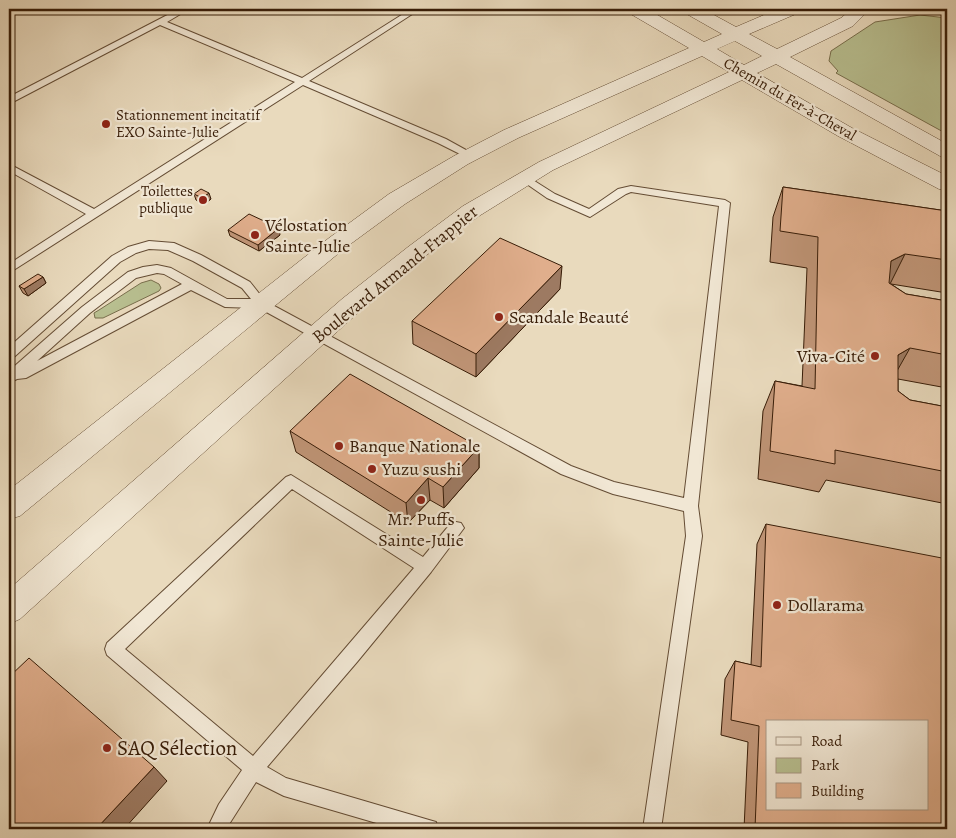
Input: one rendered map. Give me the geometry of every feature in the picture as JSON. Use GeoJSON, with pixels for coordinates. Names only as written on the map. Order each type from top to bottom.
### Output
{"type":"FeatureCollection","features":[{"type":"Feature","properties":{"kind":"highway"},"geometry":{"type":"LineString","coordinates":[[9,11],[13,9]]}},
{"type":"Feature","properties":{"kind":"street","name":"Chemin du Fer-à-Cheval"},"geometry":{"type":"LineString","coordinates":[[635,9],[846,132],[947,184]]}},
{"type":"Feature","properties":{"kind":"street","name":"Chemin du Fer-à-Cheval"},"geometry":{"type":"LineString","coordinates":[[692,9],[947,152]]}},
{"type":"Feature","properties":{"kind":"street"},"geometry":{"type":"LineString","coordinates":[[9,507],[372,216],[430,178],[512,134],[792,9]]}},
{"type":"Feature","properties":{"kind":"street","name":"Boulevard Armand-Frappier"},"geometry":{"type":"LineString","coordinates":[[9,608],[318,335],[416,252],[471,211],[525,178],[598,141],[837,28],[862,9]]}},
{"type":"Feature","properties":{"kind":"lane"},"geometry":{"type":"LineString","coordinates":[[9,101],[185,9]]}},
{"type":"Feature","properties":{"kind":"lane"},"geometry":{"type":"LineString","coordinates":[[9,269],[416,9]]}},
{"type":"Feature","properties":{"kind":"lane"},"geometry":{"type":"LineString","coordinates":[[924,9],[947,12]]}},
{"type":"Feature","properties":{"kind":"lane"},"geometry":{"type":"LineString","coordinates":[[160,22],[302,81],[470,155]]}},
{"type":"Feature","properties":{"kind":"lane"},"geometry":{"type":"LineString","coordinates":[[9,168],[94,214]]}},
{"type":"Feature","properties":{"kind":"lane"},"geometry":{"type":"LineString","coordinates":[[525,178],[551,196],[590,214],[622,191],[631,189],[725,203],[691,506],[694,536],[652,829]]}},
{"type":"Feature","properties":{"kind":"lane"},"geometry":{"type":"LineString","coordinates":[[9,354],[116,259],[132,250],[149,245],[170,246],[197,258],[246,286],[261,304],[578,476],[613,488],[691,506]]}},
{"type":"Feature","properties":{"kind":"lane"},"geometry":{"type":"LineString","coordinates":[[9,380],[86,310],[132,275],[147,270],[167,271],[225,303],[261,304]]}},
{"type":"Feature","properties":{"kind":"lane"},"geometry":{"type":"LineString","coordinates":[[9,380],[192,284]]}},
{"type":"Feature","properties":{"kind":"lane"},"geometry":{"type":"LineString","coordinates":[[424,567],[290,481],[113,649],[267,779],[284,787],[429,829]]}},
{"type":"Feature","properties":{"kind":"lane"},"geometry":{"type":"LineString","coordinates":[[216,829],[237,792],[254,769],[456,528]]}},
{"type":"Feature","properties":{"kind":"green space"},"geometry":{"type":"Polygon","coordinates":[[[920,15],[947,18],[947,134],[836,73],[838,71],[829,61],[831,51],[875,22],[920,15]]]}},
{"type":"Feature","properties":{"kind":"green space"},"geometry":{"type":"Polygon","coordinates":[[[151,280],[159,284],[161,288],[159,291],[103,318],[95,318],[94,313],[141,283],[151,280]]]}},
{"type":"Feature","properties":{"kind":"building","name":"Viva-Cité"},"geometry":{"type":"Polygon","coordinates":[[[783,187],[947,211],[947,260],[905,254],[891,261],[889,283],[906,294],[947,301],[947,355],[910,348],[898,355],[898,391],[910,400],[947,407],[947,472],[835,450],[835,464],[770,451],[775,381],[815,389],[818,237],[780,231],[783,187]]]}},
{"type":"Feature","properties":{"kind":"building"},"geometry":{"type":"Polygon","coordinates":[[[201,189],[209,193],[202,198],[194,194],[201,189]]]}},
{"type":"Feature","properties":{"kind":"building","name":"Vélostation Sainte-Julie"},"geometry":{"type":"Polygon","coordinates":[[[249,214],[279,228],[258,245],[228,230],[249,214]]]}},
{"type":"Feature","properties":{"kind":"building"},"geometry":{"type":"Polygon","coordinates":[[[500,238],[562,266],[476,354],[412,321],[500,238]]]}},
{"type":"Feature","properties":{"kind":"building"},"geometry":{"type":"Polygon","coordinates":[[[38,274],[43,277],[24,289],[19,286],[38,274]]]}},
{"type":"Feature","properties":{"kind":"building"},"geometry":{"type":"Polygon","coordinates":[[[350,374],[479,447],[443,487],[428,478],[406,503],[290,431],[350,374]]]}},
{"type":"Feature","properties":{"kind":"building"},"geometry":{"type":"Polygon","coordinates":[[[766,524],[947,559],[947,829],[755,829],[759,726],[731,720],[735,661],[761,667],[766,524]]]}},
{"type":"Feature","properties":{"kind":"building"},"geometry":{"type":"Polygon","coordinates":[[[29,658],[154,767],[96,829],[9,829],[9,677],[29,658]]]}},
{"type":"Feature","properties":{"kind":"place","name":"Stationnement incitatif EXO Sainte-Julie"},"geometry":{"type":"Point","coordinates":[106,124]}},
{"type":"Feature","properties":{"kind":"place","name":"Toilettes publique"},"geometry":{"type":"Point","coordinates":[203,200]}},
{"type":"Feature","properties":{"kind":"place","name":"Vélostation Sainte-Julie"},"geometry":{"type":"Point","coordinates":[255,235]}},
{"type":"Feature","properties":{"kind":"place","name":"Scandale Beauté"},"geometry":{"type":"Point","coordinates":[499,317]}},
{"type":"Feature","properties":{"kind":"place","name":"Viva-Cité"},"geometry":{"type":"Point","coordinates":[875,356]}},
{"type":"Feature","properties":{"kind":"place","name":"Banque Nationale"},"geometry":{"type":"Point","coordinates":[339,446]}},
{"type":"Feature","properties":{"kind":"place","name":"Yuzu sushi"},"geometry":{"type":"Point","coordinates":[372,469]}},
{"type":"Feature","properties":{"kind":"place","name":"Mr. Puffs Sainte-Julie"},"geometry":{"type":"Point","coordinates":[421,500]}},
{"type":"Feature","properties":{"kind":"place","name":"Dollarama"},"geometry":{"type":"Point","coordinates":[777,605]}},
{"type":"Feature","properties":{"kind":"place","name":"SAQ Sélection"},"geometry":{"type":"Point","coordinates":[107,748]}}]}
